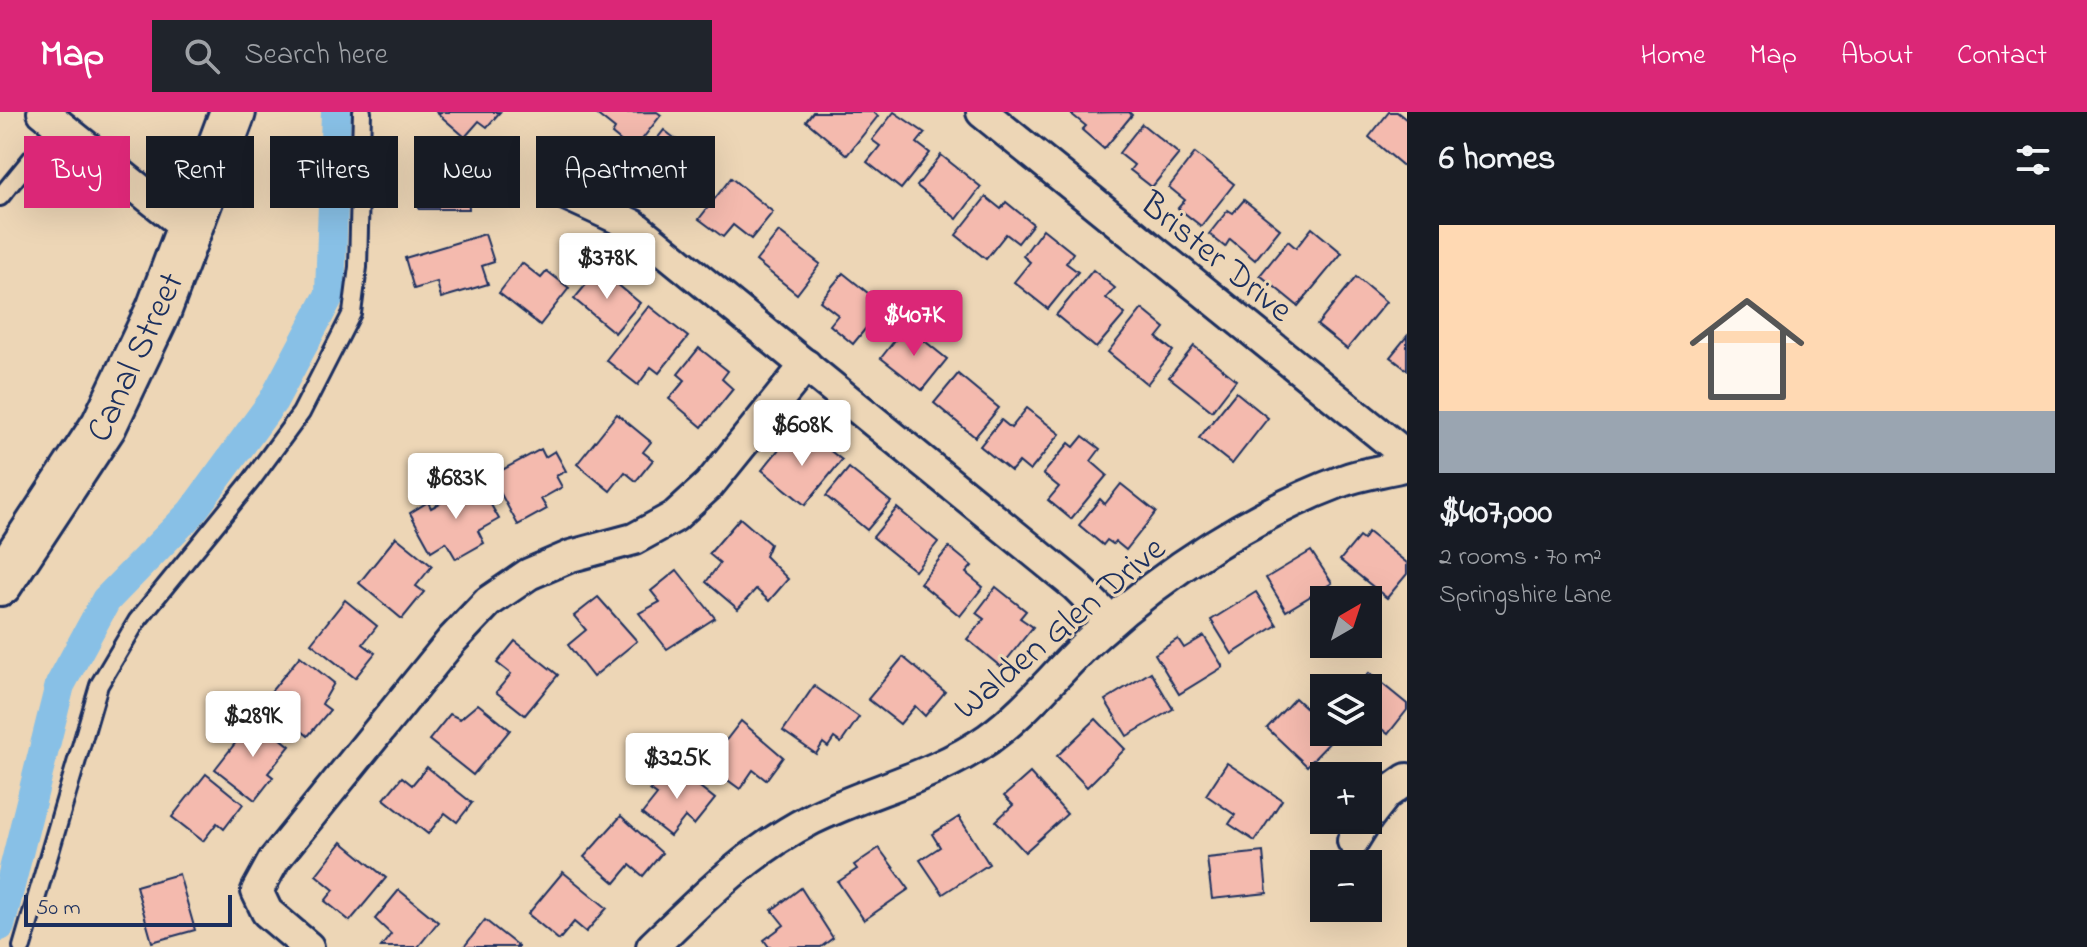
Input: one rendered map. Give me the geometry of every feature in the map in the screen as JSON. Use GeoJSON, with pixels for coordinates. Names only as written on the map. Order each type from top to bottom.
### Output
{"type":"FeatureCollection","features":[{"type":"Feature","properties":{"kind":"street","name":"Canal Street"},"geometry":{"type":"LineString","coordinates":[[0,583],[104,425],[159,309],[233,112]]}},
{"type":"Feature","properties":{"kind":"street","name":"Brister Drive"},"geometry":{"type":"LineString","coordinates":[[982,112],[1407,456]]}},
{"type":"Feature","properties":{"kind":"street"},"geometry":{"type":"LineString","coordinates":[[51,118],[190,230]]}},
{"type":"Feature","properties":{"kind":"street"},"geometry":{"type":"LineString","coordinates":[[596,208],[633,225],[1075,585],[1111,621]]}},
{"type":"Feature","properties":{"kind":"street"},"geometry":{"type":"LineString","coordinates":[[308,947],[267,912],[257,891],[262,880],[274,860],[452,640],[488,602],[529,574],[571,556],[634,539],[674,517],[709,485],[806,365]]}},
{"type":"Feature","properties":{"kind":"street","name":"Walden Glen Drive"},"geometry":{"type":"LineString","coordinates":[[652,947],[724,876],[785,833],[843,805],[934,771],[988,739],[1016,717],[1111,621],[1181,569],[1302,498],[1344,480],[1407,465]]}},
{"type":"Feature","properties":{"kind":"street"},"geometry":{"type":"LineString","coordinates":[[1382,799],[1407,779]]}},
{"type":"Feature","properties":{"kind":"lane"},"geometry":{"type":"LineString","coordinates":[[22,947],[99,685],[137,621],[251,481],[301,413],[352,313],[358,267],[362,112]]}},
{"type":"Feature","properties":{"kind":"lane"},"geometry":{"type":"LineString","coordinates":[[0,197],[51,118]]}},
{"type":"Feature","properties":{"kind":"building"},"geometry":{"type":"Polygon","coordinates":[[[436,112],[500,112],[487,127],[479,121],[464,136],[436,112]]]}},
{"type":"Feature","properties":{"kind":"building"},"geometry":{"type":"Polygon","coordinates":[[[657,112],[661,115],[645,136],[614,136],[612,134],[615,129],[595,113],[657,112]]]}},
{"type":"Feature","properties":{"kind":"building"},"geometry":{"type":"Polygon","coordinates":[[[813,112],[873,112],[878,116],[847,155],[806,121],[813,112]]]}},
{"type":"Feature","properties":{"kind":"building"},"geometry":{"type":"Polygon","coordinates":[[[894,112],[925,133],[917,143],[930,153],[901,189],[867,162],[880,146],[872,140],[894,112]]]}},
{"type":"Feature","properties":{"kind":"building"},"geometry":{"type":"Polygon","coordinates":[[[1129,112],[1132,115],[1104,149],[1082,130],[1086,126],[1070,113],[1129,112]]]}},
{"type":"Feature","properties":{"kind":"building"},"geometry":{"type":"Polygon","coordinates":[[[1389,112],[1397,112],[1407,120],[1407,169],[1369,137],[1389,112]]]}},
{"type":"Feature","properties":{"kind":"building"},"geometry":{"type":"Polygon","coordinates":[[[1142,124],[1179,154],[1152,187],[1130,170],[1134,165],[1119,153],[1142,124]]]}},
{"type":"Feature","properties":{"kind":"building"},"geometry":{"type":"Polygon","coordinates":[[[1195,153],[1234,184],[1201,226],[1178,208],[1185,200],[1169,187],[1195,153]]]}},
{"type":"Feature","properties":{"kind":"building"},"geometry":{"type":"Polygon","coordinates":[[[941,155],[981,187],[957,219],[917,186],[941,155]]]}},
{"type":"Feature","properties":{"kind":"building"},"geometry":{"type":"Polygon","coordinates":[[[731,178],[773,212],[751,239],[733,225],[723,237],[699,219],[708,208],[715,208],[715,198],[731,178]]]}},
{"type":"Feature","properties":{"kind":"building"},"geometry":{"type":"Polygon","coordinates":[[[986,197],[1001,209],[1006,202],[1033,224],[1018,243],[1006,234],[986,259],[956,235],[986,197]]]}},
{"type":"Feature","properties":{"kind":"building"},"geometry":{"type":"Polygon","coordinates":[[[1244,200],[1280,229],[1255,260],[1230,239],[1225,247],[1209,234],[1228,210],[1233,213],[1244,200]]]}},
{"type":"Feature","properties":{"kind":"building"},"geometry":{"type":"Polygon","coordinates":[[[469,208],[469,209],[419,209],[469,208]]]}},
{"type":"Feature","properties":{"kind":"building"},"geometry":{"type":"Polygon","coordinates":[[[1312,228],[1342,253],[1298,306],[1260,275],[1288,241],[1296,248],[1312,228]]]}},
{"type":"Feature","properties":{"kind":"building"},"geometry":{"type":"Polygon","coordinates":[[[1043,229],[1073,253],[1066,263],[1078,272],[1048,309],[1014,282],[1030,262],[1023,256],[1043,229]]]}},
{"type":"Feature","properties":{"kind":"building"},"geometry":{"type":"Polygon","coordinates":[[[779,232],[820,264],[797,294],[756,261],[779,232]]]}},
{"type":"Feature","properties":{"kind":"building"},"geometry":{"type":"Polygon","coordinates":[[[485,234],[494,262],[482,266],[488,284],[441,298],[437,282],[414,289],[405,258],[485,234]]]}},
{"type":"Feature","properties":{"kind":"building"},"geometry":{"type":"Polygon","coordinates":[[[522,263],[541,278],[547,271],[569,288],[540,325],[499,293],[522,263]]]}},
{"type":"Feature","properties":{"kind":"building"},"geometry":{"type":"Polygon","coordinates":[[[599,269],[640,303],[615,333],[574,299],[599,269]]]}},
{"type":"Feature","properties":{"kind":"building"},"geometry":{"type":"Polygon","coordinates":[[[1093,270],[1115,288],[1106,298],[1125,314],[1096,348],[1056,315],[1093,270]]]}},
{"type":"Feature","properties":{"kind":"building"},"geometry":{"type":"Polygon","coordinates":[[[843,273],[884,306],[853,344],[830,325],[838,315],[820,301],[843,273]]]}},
{"type":"Feature","properties":{"kind":"building"},"geometry":{"type":"Polygon","coordinates":[[[1356,277],[1386,302],[1347,349],[1317,325],[1356,277]]]}},
{"type":"Feature","properties":{"kind":"building"},"geometry":{"type":"Polygon","coordinates":[[[649,306],[688,337],[659,373],[651,367],[638,385],[606,360],[649,306]]]}},
{"type":"Feature","properties":{"kind":"building"},"geometry":{"type":"Polygon","coordinates":[[[1142,309],[1165,328],[1157,338],[1173,351],[1147,384],[1108,352],[1142,309]]]}},
{"type":"Feature","properties":{"kind":"building"},"geometry":{"type":"Polygon","coordinates":[[[906,326],[947,359],[922,390],[881,358],[906,326]]]}},
{"type":"Feature","properties":{"kind":"building"},"geometry":{"type":"Polygon","coordinates":[[[1407,336],[1407,370],[1390,357],[1407,336]]]}},
{"type":"Feature","properties":{"kind":"building"},"geometry":{"type":"Polygon","coordinates":[[[1194,346],[1236,380],[1212,411],[1169,377],[1194,346]]]}},
{"type":"Feature","properties":{"kind":"building"},"geometry":{"type":"Polygon","coordinates":[[[699,348],[728,371],[722,379],[733,389],[702,427],[669,399],[685,380],[678,374],[699,348]]]}},
{"type":"Feature","properties":{"kind":"building"},"geometry":{"type":"Polygon","coordinates":[[[958,374],[999,408],[975,437],[934,403],[958,374]]]}},
{"type":"Feature","properties":{"kind":"building"},"geometry":{"type":"Polygon","coordinates":[[[1236,392],[1268,418],[1232,464],[1199,438],[1236,392]]]}},
{"type":"Feature","properties":{"kind":"building"},"geometry":{"type":"Polygon","coordinates":[[[1027,408],[1060,434],[1030,471],[1019,462],[1011,471],[980,446],[1001,420],[1011,428],[1027,408]]]}},
{"type":"Feature","properties":{"kind":"building"},"geometry":{"type":"Polygon","coordinates":[[[617,414],[651,442],[643,452],[653,460],[636,481],[625,472],[610,491],[577,464],[617,414]]]}},
{"type":"Feature","properties":{"kind":"building"},"geometry":{"type":"Polygon","coordinates":[[[792,433],[812,450],[819,442],[842,460],[805,505],[762,470],[792,433]]]}},
{"type":"Feature","properties":{"kind":"building"},"geometry":{"type":"Polygon","coordinates":[[[1083,436],[1100,449],[1091,461],[1107,475],[1071,519],[1048,500],[1059,487],[1043,474],[1069,443],[1074,447],[1083,436]]]}},
{"type":"Feature","properties":{"kind":"building"},"geometry":{"type":"Polygon","coordinates":[[[541,449],[545,457],[555,451],[566,471],[556,476],[562,487],[541,499],[547,509],[518,525],[491,476],[541,449]]]}},
{"type":"Feature","properties":{"kind":"building"},"geometry":{"type":"Polygon","coordinates":[[[849,468],[891,502],[867,530],[826,496],[849,468]]]}},
{"type":"Feature","properties":{"kind":"building"},"geometry":{"type":"Polygon","coordinates":[[[478,482],[499,519],[478,531],[484,543],[456,559],[446,542],[431,551],[410,513],[428,502],[431,508],[478,482]]]}},
{"type":"Feature","properties":{"kind":"building"},"geometry":{"type":"Polygon","coordinates":[[[1121,484],[1156,512],[1126,550],[1115,541],[1113,544],[1107,540],[1103,545],[1079,525],[1100,499],[1105,504],[1121,484]]]}},
{"type":"Feature","properties":{"kind":"building"},"geometry":{"type":"Polygon","coordinates":[[[897,508],[938,542],[915,571],[873,537],[897,508]]]}},
{"type":"Feature","properties":{"kind":"building"},"geometry":{"type":"Polygon","coordinates":[[[740,518],[770,544],[765,556],[788,579],[769,601],[756,589],[738,609],[706,582],[720,563],[709,554],[740,518]]]}},
{"type":"Feature","properties":{"kind":"building"},"geometry":{"type":"Polygon","coordinates":[[[1368,532],[1407,563],[1407,574],[1387,598],[1382,594],[1382,586],[1372,586],[1340,560],[1359,537],[1363,540],[1368,532]]]}},
{"type":"Feature","properties":{"kind":"building"},"geometry":{"type":"Polygon","coordinates":[[[396,537],[432,566],[416,586],[424,592],[402,619],[359,583],[396,537]]]}},
{"type":"Feature","properties":{"kind":"building"},"geometry":{"type":"Polygon","coordinates":[[[949,547],[972,566],[966,573],[983,587],[960,616],[920,583],[949,547]]]}},
{"type":"Feature","properties":{"kind":"building"},"geometry":{"type":"Polygon","coordinates":[[[1311,551],[1332,583],[1310,586],[1310,596],[1286,611],[1266,578],[1311,551]]]}},
{"type":"Feature","properties":{"kind":"building"},"geometry":{"type":"Polygon","coordinates":[[[677,570],[715,618],[667,649],[639,613],[660,602],[651,591],[677,570]]]}},
{"type":"Feature","properties":{"kind":"building"},"geometry":{"type":"Polygon","coordinates":[[[996,587],[1026,611],[1020,618],[1033,627],[1001,667],[967,639],[984,619],[976,613],[996,587]]]}},
{"type":"Feature","properties":{"kind":"building"},"geometry":{"type":"Polygon","coordinates":[[[1256,592],[1277,625],[1232,654],[1211,620],[1256,592]]]}},
{"type":"Feature","properties":{"kind":"building"},"geometry":{"type":"Polygon","coordinates":[[[598,597],[637,641],[593,677],[568,645],[586,630],[574,616],[598,597]]]}},
{"type":"Feature","properties":{"kind":"building"},"geometry":{"type":"Polygon","coordinates":[[[345,600],[377,626],[363,644],[375,653],[355,678],[311,643],[345,600]]]}},
{"type":"Feature","properties":{"kind":"building"},"geometry":{"type":"Polygon","coordinates":[[[1204,636],[1223,667],[1179,694],[1155,654],[1178,639],[1184,648],[1204,636]]]}},
{"type":"Feature","properties":{"kind":"building"},"geometry":{"type":"Polygon","coordinates":[[[515,641],[558,675],[525,715],[496,692],[511,674],[497,663],[515,641]]]}},
{"type":"Feature","properties":{"kind":"building"},"geometry":{"type":"Polygon","coordinates":[[[300,656],[334,683],[322,704],[330,710],[308,736],[264,700],[300,656]]]}},
{"type":"Feature","properties":{"kind":"building"},"geometry":{"type":"Polygon","coordinates":[[[903,657],[945,692],[925,716],[915,706],[900,724],[868,699],[903,657]]]}},
{"type":"Feature","properties":{"kind":"building"},"geometry":{"type":"Polygon","coordinates":[[[1151,672],[1173,709],[1127,736],[1105,700],[1151,672]]]}},
{"type":"Feature","properties":{"kind":"building"},"geometry":{"type":"Polygon","coordinates":[[[1382,684],[1407,704],[1407,710],[1388,734],[1382,729],[1382,684]]]}},
{"type":"Feature","properties":{"kind":"building"},"geometry":{"type":"Polygon","coordinates":[[[814,686],[859,717],[841,743],[834,738],[828,747],[823,743],[816,754],[783,731],[814,686]]]}},
{"type":"Feature","properties":{"kind":"building"},"geometry":{"type":"Polygon","coordinates":[[[1295,698],[1310,712],[1310,746],[1326,746],[1307,766],[1267,728],[1295,698]]]}},
{"type":"Feature","properties":{"kind":"building"},"geometry":{"type":"Polygon","coordinates":[[[478,704],[510,730],[473,775],[429,740],[450,714],[460,719],[478,704]]]}},
{"type":"Feature","properties":{"kind":"building"},"geometry":{"type":"Polygon","coordinates":[[[255,718],[290,746],[268,773],[273,777],[255,800],[215,769],[255,718]]]}},
{"type":"Feature","properties":{"kind":"building"},"geometry":{"type":"Polygon","coordinates":[[[1096,719],[1125,749],[1087,787],[1057,756],[1096,719]]]}},
{"type":"Feature","properties":{"kind":"building"},"geometry":{"type":"Polygon","coordinates":[[[741,721],[783,757],[766,780],[753,770],[740,789],[707,765],[741,721]]]}},
{"type":"Feature","properties":{"kind":"building"},"geometry":{"type":"Polygon","coordinates":[[[1227,763],[1282,800],[1255,841],[1229,824],[1235,815],[1206,795],[1227,763]]]}},
{"type":"Feature","properties":{"kind":"building"},"geometry":{"type":"Polygon","coordinates":[[[671,764],[715,799],[694,825],[685,817],[670,836],[642,814],[657,795],[650,790],[671,764]]]}},
{"type":"Feature","properties":{"kind":"building"},"geometry":{"type":"Polygon","coordinates":[[[427,767],[472,803],[457,822],[445,813],[428,834],[384,799],[402,777],[412,785],[427,767]]]}},
{"type":"Feature","properties":{"kind":"building"},"geometry":{"type":"Polygon","coordinates":[[[1030,773],[1067,814],[1025,852],[996,821],[1013,805],[1004,796],[1030,773]]]}},
{"type":"Feature","properties":{"kind":"building"},"geometry":{"type":"Polygon","coordinates":[[[206,774],[243,804],[224,829],[217,823],[203,841],[172,817],[206,774]]]}},
{"type":"Feature","properties":{"kind":"building"},"geometry":{"type":"Polygon","coordinates":[[[621,816],[662,853],[643,876],[630,865],[615,883],[584,857],[621,816]]]}},
{"type":"Feature","properties":{"kind":"building"},"geometry":{"type":"Polygon","coordinates":[[[959,817],[989,864],[943,894],[920,860],[940,847],[932,834],[959,817]]]}},
{"type":"Feature","properties":{"kind":"building"},"geometry":{"type":"Polygon","coordinates":[[[342,842],[386,878],[350,921],[325,901],[334,890],[316,875],[342,842]]]}},
{"type":"Feature","properties":{"kind":"building"},"geometry":{"type":"Polygon","coordinates":[[[879,848],[909,889],[864,920],[838,882],[857,869],[854,865],[879,848]]]}},
{"type":"Feature","properties":{"kind":"building"},"geometry":{"type":"Polygon","coordinates":[[[1263,852],[1267,893],[1212,899],[1207,858],[1263,852]]]}},
{"type":"Feature","properties":{"kind":"building"},"geometry":{"type":"Polygon","coordinates":[[[563,872],[607,908],[586,932],[574,922],[559,940],[528,914],[563,872]]]}},
{"type":"Feature","properties":{"kind":"building"},"geometry":{"type":"Polygon","coordinates":[[[179,874],[195,930],[152,942],[136,886],[179,874]]]}},
{"type":"Feature","properties":{"kind":"building"},"geometry":{"type":"Polygon","coordinates":[[[801,888],[833,938],[821,947],[769,947],[764,940],[784,925],[772,910],[801,888]]]}},
{"type":"Feature","properties":{"kind":"building"},"geometry":{"type":"Polygon","coordinates":[[[399,890],[438,922],[418,947],[381,947],[391,934],[375,919],[399,890]]]}},
{"type":"Feature","properties":{"kind":"building"},"geometry":{"type":"Polygon","coordinates":[[[485,920],[518,946],[518,947],[464,947],[485,920]]]}},
{"type":"Feature","properties":{"kind":"waterway"},"geometry":{"type":"LineString","coordinates":[[0,926],[60,685],[106,600],[191,513],[273,401],[330,294],[336,112]]}}]}
